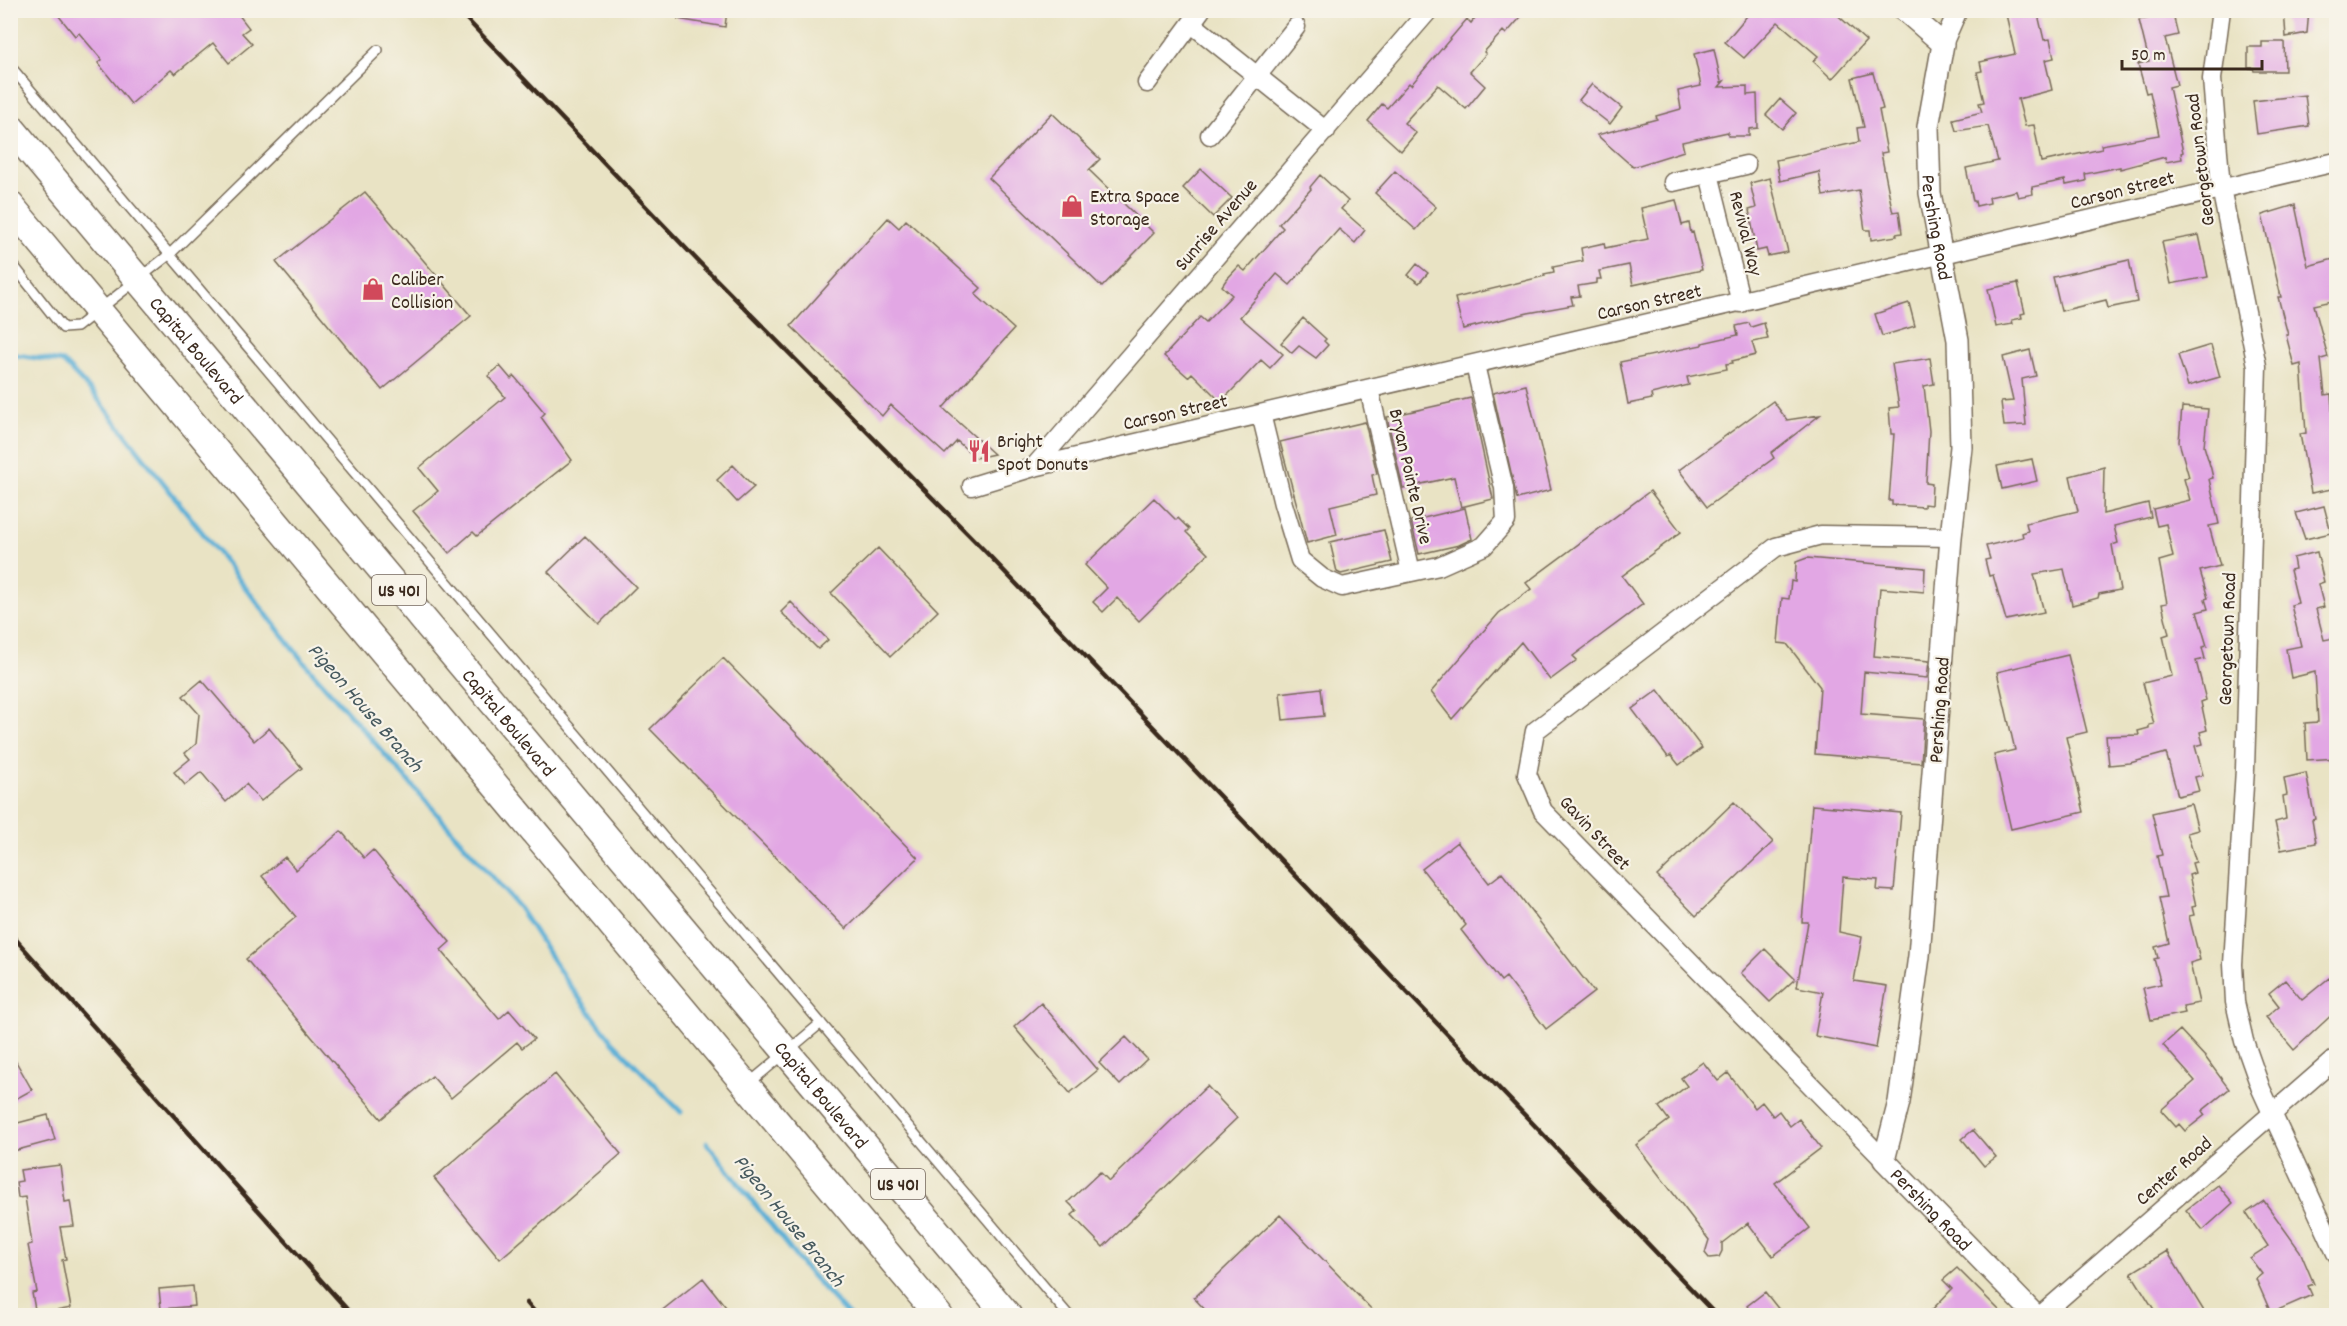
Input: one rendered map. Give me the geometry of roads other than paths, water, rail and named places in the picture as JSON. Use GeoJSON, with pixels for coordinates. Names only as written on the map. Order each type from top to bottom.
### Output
{"type":"FeatureCollection","features":[{"type":"Feature","properties":{"kind":"main road","name":"Capital Boulevard"},"geometry":{"type":"LineString","coordinates":[[10,128],[1008,1316]]}},
{"type":"Feature","properties":{"kind":"main road","name":"US 401"},"geometry":{"type":"LineString","coordinates":[[10,205],[939,1316]]}},
{"type":"Feature","properties":{"kind":"street","name":"Sunrise Avenue"},"geometry":{"type":"LineString","coordinates":[[1034,467],[1429,10]]}},
{"type":"Feature","properties":{"kind":"street"},"geometry":{"type":"LineString","coordinates":[[1904,10],[1943,44],[1958,10]]}},
{"type":"Feature","properties":{"kind":"street","name":"Georgetown Road"},"geometry":{"type":"LineString","coordinates":[[2221,10],[2212,80],[2221,188],[2257,366],[2245,770],[2233,964],[2235,1002],[2244,1041],[2261,1089],[2337,1253]]}},
{"type":"Feature","properties":{"kind":"street"},"geometry":{"type":"LineString","coordinates":[[1147,83],[1197,17],[1257,76],[1326,130]]}},
{"type":"Feature","properties":{"kind":"street"},"geometry":{"type":"LineString","coordinates":[[1210,135],[1296,27]]}},
{"type":"Feature","properties":{"kind":"street","name":"Pershing Road"},"geometry":{"type":"LineString","coordinates":[[1943,44],[1928,127],[1930,192],[1958,340],[1961,447],[1951,537],[1919,956],[1899,1102],[1884,1160],[2038,1316]]}},
{"type":"Feature","properties":{"kind":"street","name":"Carson Street"},"geometry":{"type":"LineString","coordinates":[[972,486],[1034,467],[2337,162]]}},
{"type":"Feature","properties":{"kind":"street"},"geometry":{"type":"LineString","coordinates":[[1673,182],[1746,165]]}},
{"type":"Feature","properties":{"kind":"street","name":"Revival Way"},"geometry":{"type":"LineString","coordinates":[[1709,174],[1741,303]]}},
{"type":"Feature","properties":{"kind":"street"},"geometry":{"type":"LineString","coordinates":[[1260,414],[1300,560],[1322,578],[1342,587],[1440,566],[1484,546],[1506,521],[1504,488],[1475,364]]}},
{"type":"Feature","properties":{"kind":"street","name":"Bryan Pointe Drive"},"geometry":{"type":"LineString","coordinates":[[1369,389],[1411,572]]}},
{"type":"Feature","properties":{"kind":"street","name":"Gavin Street"},"geometry":{"type":"LineString","coordinates":[[1884,1160],[1543,811],[1527,774],[1535,730],[1776,547],[1821,535],[1951,537]]}},
{"type":"Feature","properties":{"kind":"street","name":"Center Road"},"geometry":{"type":"LineString","coordinates":[[2038,1316],[2337,1058]]}},
{"type":"Feature","properties":{"kind":"lane"},"geometry":{"type":"LineString","coordinates":[[10,261],[63,328],[77,327],[170,254],[378,50]]}},
{"type":"Feature","properties":{"kind":"lane"},"geometry":{"type":"LineString","coordinates":[[10,66],[1069,1316]]}},
{"type":"Feature","properties":{"kind":"lane"},"geometry":{"type":"LineString","coordinates":[[747,1086],[821,1023]]}},
{"type":"Feature","properties":{"kind":"waterway","name":"Pigeon House Branch"},"geometry":{"type":"LineString","coordinates":[[10,354],[63,362],[94,394],[302,660],[518,906],[567,982],[612,1041],[681,1112]]}},
{"type":"Feature","properties":{"kind":"waterway","name":"Pigeon House Branch"},"geometry":{"type":"LineString","coordinates":[[707,1143],[803,1266],[849,1316]]}},
{"type":"Feature","properties":{"kind":"railway"},"geometry":{"type":"LineString","coordinates":[[458,10],[699,262],[983,549],[1717,1316]]}},
{"type":"Feature","properties":{"kind":"railway"},"geometry":{"type":"LineString","coordinates":[[10,933],[353,1316]]}},
{"type":"Feature","properties":{"kind":"railway"},"geometry":{"type":"LineString","coordinates":[[527,1303],[538,1316]]}},
{"type":"Feature","properties":{"kind":"place","name":"Extra Space Storage"},"geometry":{"type":"Point","coordinates":[1072,206]}},
{"type":"Feature","properties":{"kind":"place","name":"Caliber Collision"},"geometry":{"type":"Point","coordinates":[373,289]}},
{"type":"Feature","properties":{"kind":"place","name":"Bright Spot Donuts"},"geometry":{"type":"Point","coordinates":[979,451]}}]}
